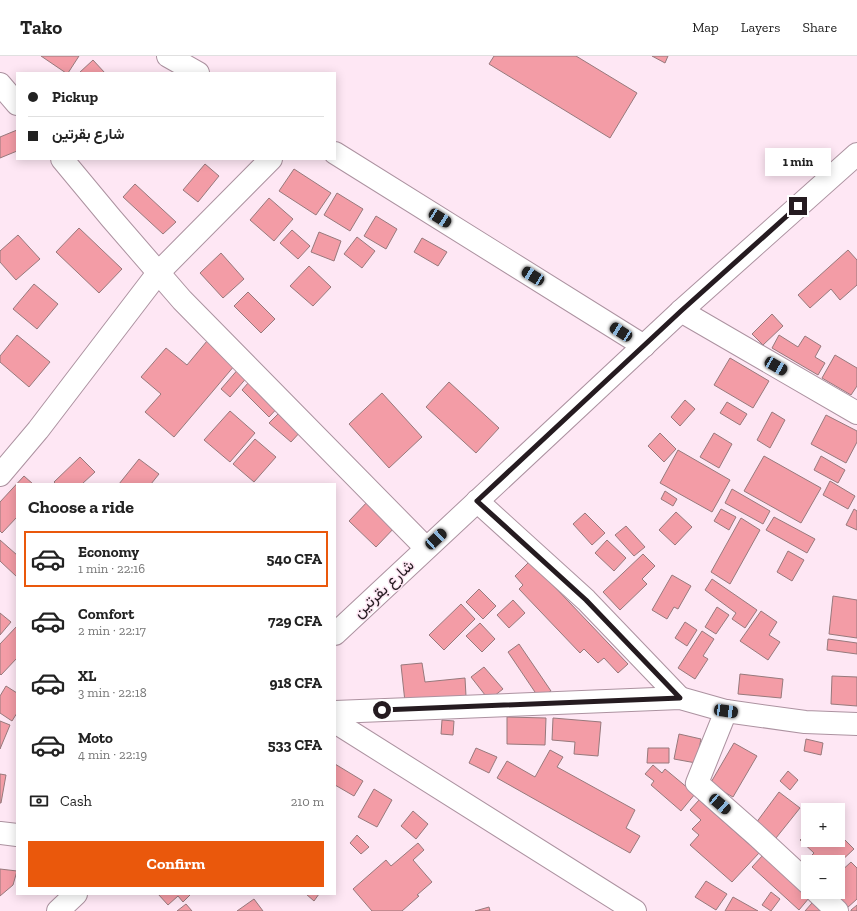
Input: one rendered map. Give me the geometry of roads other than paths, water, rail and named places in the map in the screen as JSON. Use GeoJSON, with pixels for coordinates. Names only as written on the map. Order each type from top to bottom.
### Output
{"type":"FeatureCollection","features":[{"type":"Feature","properties":{"kind":"street"},"geometry":{"type":"LineString","coordinates":[[168,56],[196,72]]}},
{"type":"Feature","properties":{"kind":"street"},"geometry":{"type":"LineString","coordinates":[[0,84],[16,103]]}},
{"type":"Feature","properties":{"kind":"street"},"geometry":{"type":"LineString","coordinates":[[336,154],[644,346]]}},
{"type":"Feature","properties":{"kind":"street","name":"شارع بقرتين"},"geometry":{"type":"LineString","coordinates":[[336,633],[681,311],[857,154]]}},
{"type":"Feature","properties":{"kind":"street"},"geometry":{"type":"LineString","coordinates":[[63,160],[188,306],[426,548]]}},
{"type":"Feature","properties":{"kind":"street"},"geometry":{"type":"LineString","coordinates":[[0,475],[38,430],[158,272],[270,160]]}},
{"type":"Feature","properties":{"kind":"street"},"geometry":{"type":"LineString","coordinates":[[681,311],[857,413]]}},
{"type":"Feature","properties":{"kind":"street"},"geometry":{"type":"LineString","coordinates":[[477,501],[586,600],[680,698]]}},
{"type":"Feature","properties":{"kind":"street"},"geometry":{"type":"LineString","coordinates":[[336,712],[680,698],[726,711],[805,722],[857,724]]}},
{"type":"Feature","properties":{"kind":"street"},"geometry":{"type":"LineString","coordinates":[[726,711],[697,783],[801,877]]}},
{"type":"Feature","properties":{"kind":"street"},"geometry":{"type":"LineString","coordinates":[[336,723],[635,911]]}},
{"type":"Feature","properties":{"kind":"street"},"geometry":{"type":"LineString","coordinates":[[0,833],[16,835]]}},
{"type":"Feature","properties":{"kind":"street"},"geometry":{"type":"LineString","coordinates":[[58,911],[75,895]]}},
{"type":"Feature","properties":{"kind":"street"},"geometry":{"type":"LineString","coordinates":[[824,899],[836,911]]}}]}
